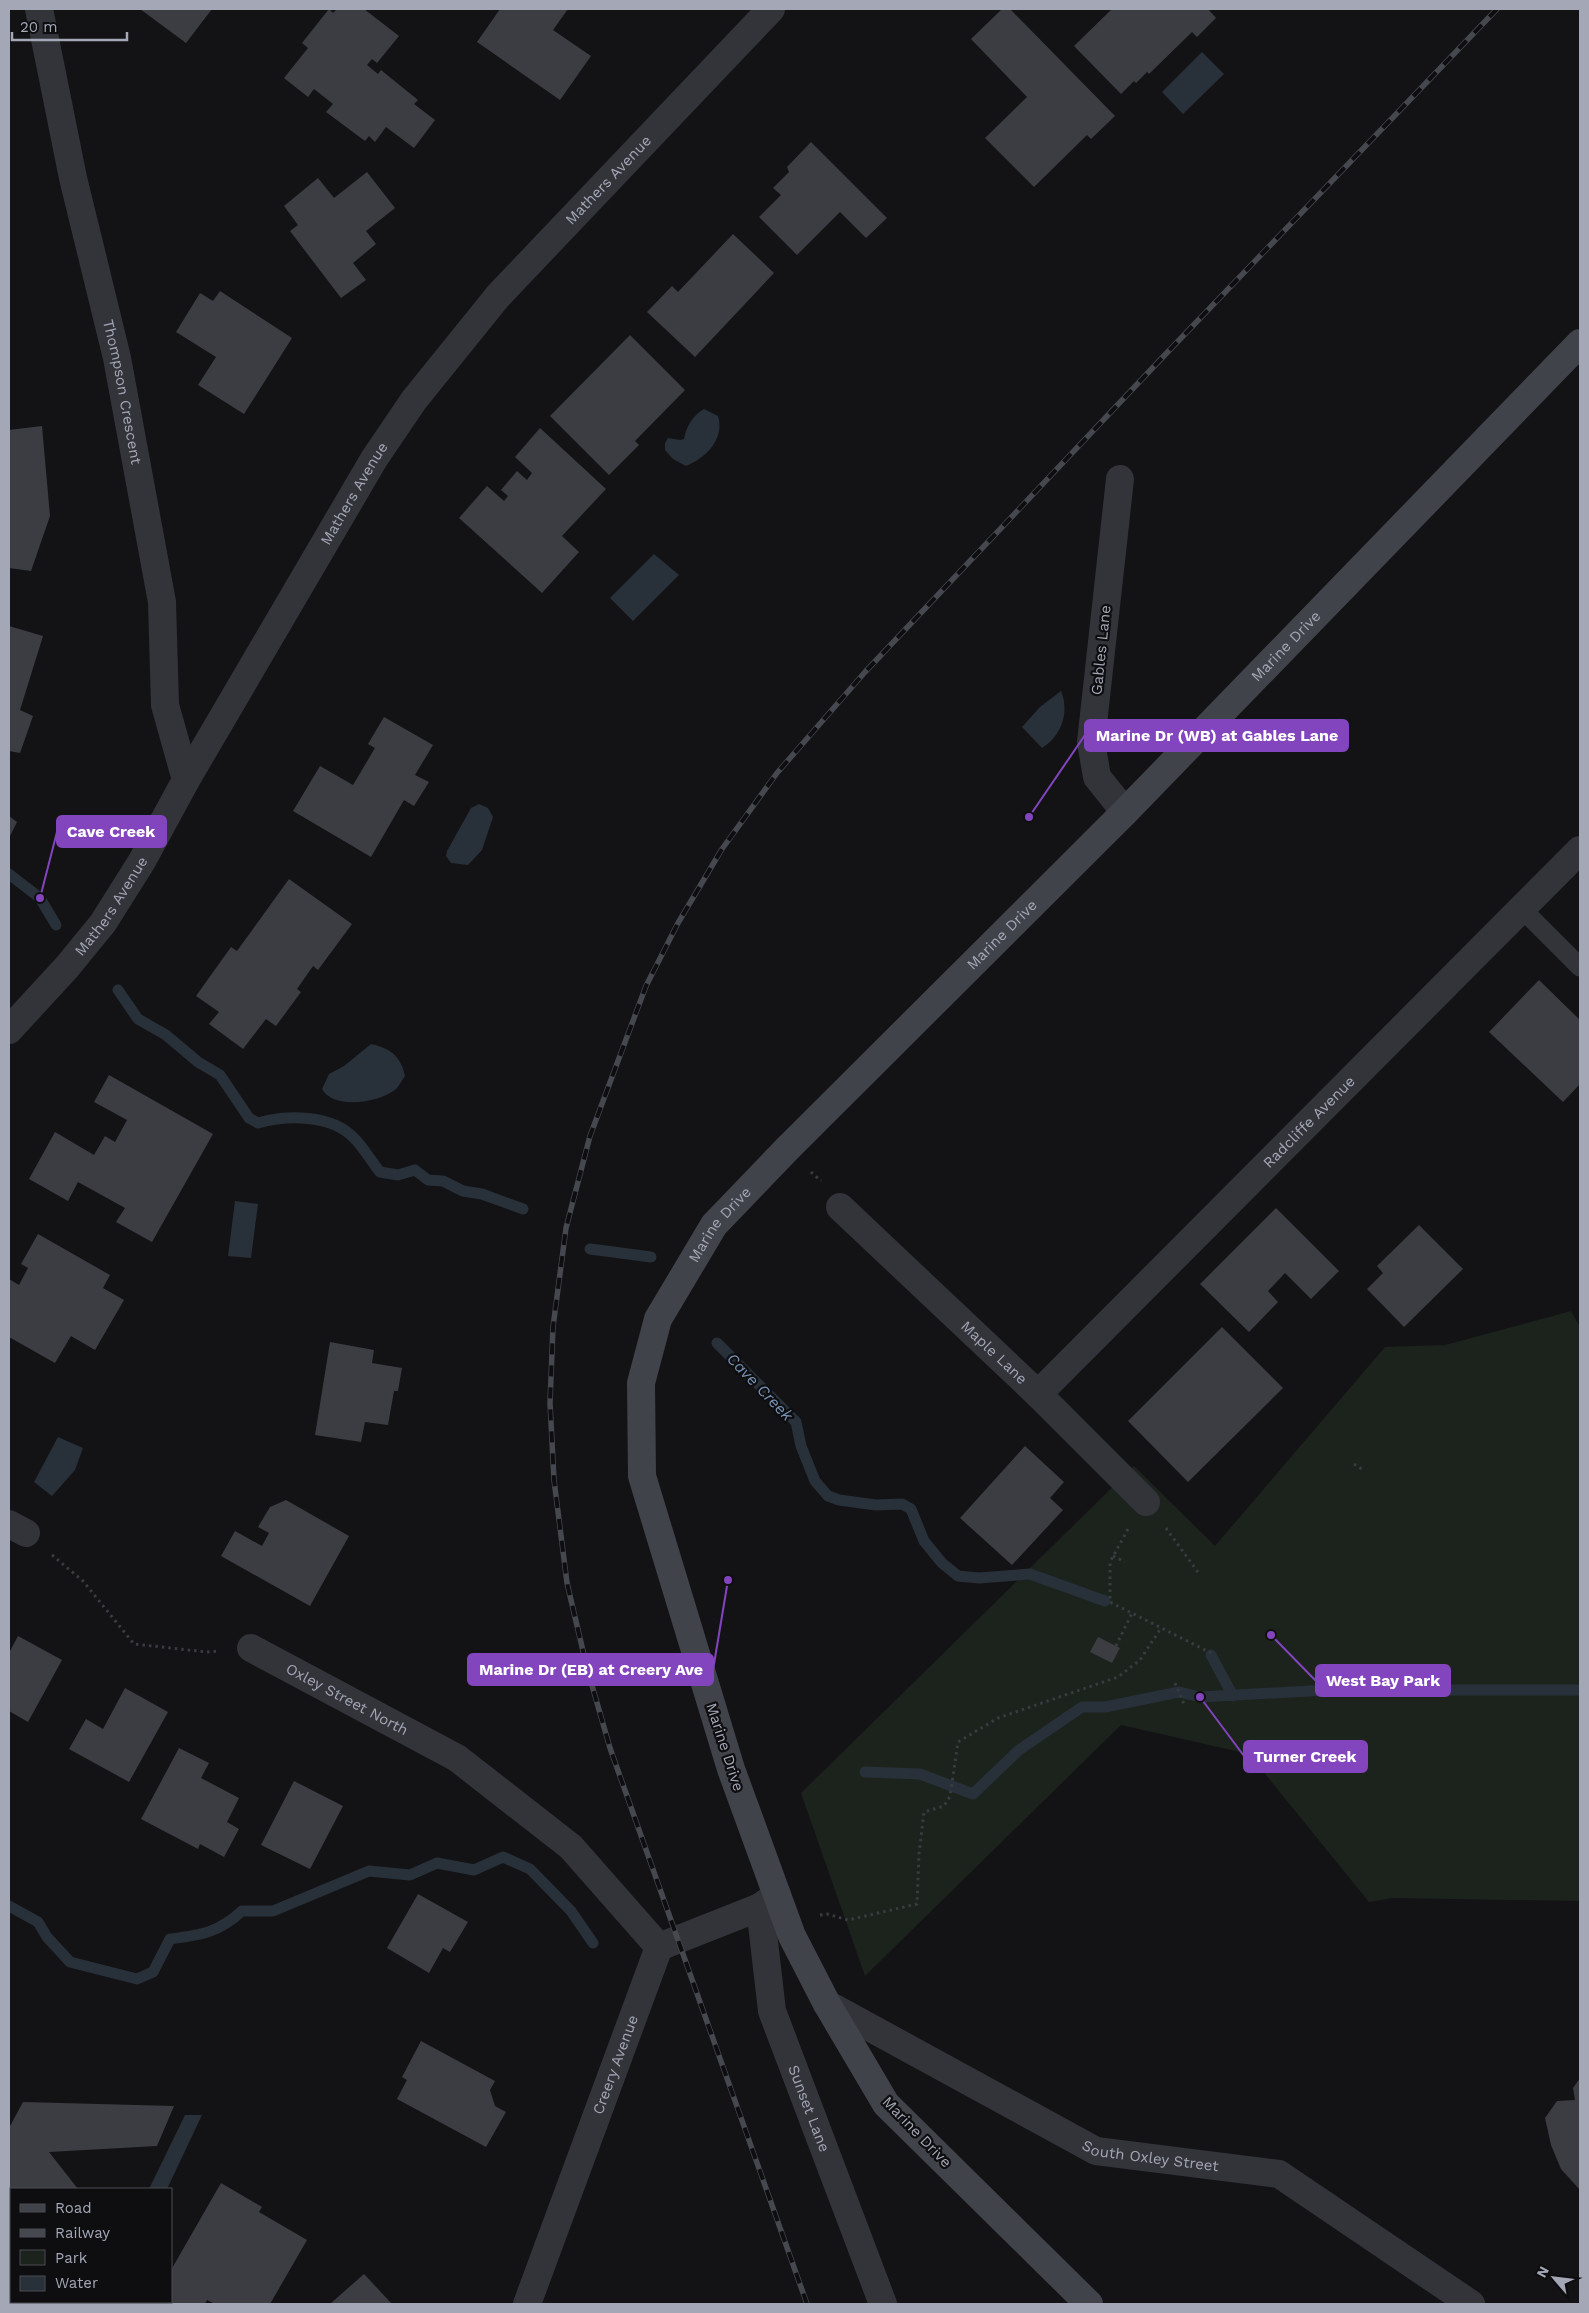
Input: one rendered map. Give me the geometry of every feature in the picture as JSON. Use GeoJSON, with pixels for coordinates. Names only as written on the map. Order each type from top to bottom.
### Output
{"type":"FeatureCollection","features":[{"type":"Feature","properties":{"kind":"main road","name":"Marine Drive"},"geometry":{"type":"LineString","coordinates":[[1089,2304],[886,2104],[827,2004],[792,1936],[768,1901],[731,1769],[642,1476],[641,1383],[658,1319],[714,1225],[787,1149],[1125,812],[1580,343]]}},
{"type":"Feature","properties":{"kind":"street","name":"Thompson Crescent"},"geometry":{"type":"LineString","coordinates":[[39,9],[73,178],[117,358],[162,602],[166,705],[186,780]]}},
{"type":"Feature","properties":{"kind":"street","name":"Mathers Avenue"},"geometry":{"type":"LineString","coordinates":[[9,1030],[103,923],[142,861],[186,780],[374,458],[414,400],[498,296],[771,9]]}},
{"type":"Feature","properties":{"kind":"street","name":"Gables Lane"},"geometry":{"type":"LineString","coordinates":[[1120,479],[1091,742],[1097,777],[1125,812]]}},
{"type":"Feature","properties":{"kind":"street","name":"Radcliffe Avenue"},"geometry":{"type":"LineString","coordinates":[[1038,1394],[1580,850]]}},
{"type":"Feature","properties":{"kind":"street","name":"Maple Lane"},"geometry":{"type":"LineString","coordinates":[[840,1207],[1038,1394],[1146,1502]]}},
{"type":"Feature","properties":{"kind":"street","name":"Oxley Street North"},"geometry":{"type":"LineString","coordinates":[[251,1648],[457,1758],[571,1847],[658,1947]]}},
{"type":"Feature","properties":{"kind":"street"},"geometry":{"type":"LineString","coordinates":[[658,1947],[768,1901]]}},
{"type":"Feature","properties":{"kind":"street","name":"Sunset Lane"},"geometry":{"type":"LineString","coordinates":[[768,1901],[772,2011],[883,2304]]}},
{"type":"Feature","properties":{"kind":"street","name":"Creery Avenue"},"geometry":{"type":"LineString","coordinates":[[528,2304],[658,1947]]}},
{"type":"Feature","properties":{"kind":"street","name":"South Oxley Street"},"geometry":{"type":"LineString","coordinates":[[827,2004],[1096,2150],[1279,2174],[1471,2304]]}},
{"type":"Feature","properties":{"kind":"lane"},"geometry":{"type":"LineString","coordinates":[[1522,909],[1580,967]]}},
{"type":"Feature","properties":{"kind":"path"},"geometry":{"type":"LineString","coordinates":[[1354,1464],[1363,1470]]}},
{"type":"Feature","properties":{"kind":"path"},"geometry":{"type":"LineString","coordinates":[[1146,1502],[1200,1575]]}},
{"type":"Feature","properties":{"kind":"path"},"geometry":{"type":"LineString","coordinates":[[17,1528],[83,1581],[134,1644],[206,1652],[251,1648]]}},
{"type":"Feature","properties":{"kind":"path"},"geometry":{"type":"LineString","coordinates":[[1120,1544],[1110,1562],[1110,1602],[1212,1653]]}},
{"type":"Feature","properties":{"kind":"path"},"geometry":{"type":"LineString","coordinates":[[1113,1556],[1125,1562]]}},
{"type":"Feature","properties":{"kind":"path"},"geometry":{"type":"LineString","coordinates":[[1116,1646],[1132,1613]]}},
{"type":"Feature","properties":{"kind":"path"},"geometry":{"type":"LineString","coordinates":[[836,1917],[848,1920],[918,1904],[919,1854],[924,1812],[944,1806],[950,1796],[958,1742],[998,1718],[1118,1676],[1140,1660],[1161,1628]]}},
{"type":"Feature","properties":{"kind":"path"},"geometry":{"type":"LineString","coordinates":[[1175,1683],[1184,1704]]}},
{"type":"Feature","properties":{"kind":"green space"},"geometry":{"type":"Polygon","coordinates":[[[1571,1311],[1580,1327],[1580,1901],[1393,1898],[1369,1902],[1249,1754],[1121,1725],[865,1976],[801,1793],[1134,1466],[1215,1546],[1385,1347],[1445,1345],[1571,1311]]]}},
{"type":"Feature","properties":{"kind":"water"},"geometry":{"type":"Polygon","coordinates":[[[1202,52],[1224,74],[1183,114],[1162,92],[1202,52]]]}},
{"type":"Feature","properties":{"kind":"water"},"geometry":{"type":"Polygon","coordinates":[[[704,409],[718,416],[719,432],[707,453],[686,466],[673,459],[665,450],[665,443],[668,438],[684,439],[686,430],[691,422],[704,409]]]}},
{"type":"Feature","properties":{"kind":"water"},"geometry":{"type":"Polygon","coordinates":[[[654,554],[679,575],[633,621],[610,598],[654,554]]]}},
{"type":"Feature","properties":{"kind":"water"},"geometry":{"type":"Polygon","coordinates":[[[1061,691],[1064,699],[1062,723],[1054,737],[1042,748],[1022,727],[1040,707],[1061,691]]]}},
{"type":"Feature","properties":{"kind":"water"},"geometry":{"type":"Polygon","coordinates":[[[479,804],[488,808],[493,817],[482,850],[468,865],[451,863],[446,856],[447,851],[471,808],[479,804]]]}},
{"type":"Feature","properties":{"kind":"water"},"geometry":{"type":"Polygon","coordinates":[[[371,1044],[384,1048],[394,1054],[401,1063],[405,1076],[397,1088],[389,1094],[368,1101],[346,1102],[328,1096],[322,1089],[329,1074],[344,1066],[371,1044]]]}},
{"type":"Feature","properties":{"kind":"water"},"geometry":{"type":"Polygon","coordinates":[[[235,1201],[258,1204],[251,1258],[228,1256],[235,1201]]]}},
{"type":"Feature","properties":{"kind":"water"},"geometry":{"type":"Polygon","coordinates":[[[58,1437],[83,1448],[75,1470],[52,1496],[34,1482],[58,1437]]]}},
{"type":"Feature","properties":{"kind":"water"},"geometry":{"type":"Polygon","coordinates":[[[185,2115],[202,2115],[167,2188],[149,2188],[185,2115]]]}},
{"type":"Feature","properties":{"kind":"building"},"geometry":{"type":"Polygon","coordinates":[[[140,9],[212,9],[186,43],[140,9]]]}},
{"type":"Feature","properties":{"kind":"building"},"geometry":{"type":"Polygon","coordinates":[[[329,9],[333,13],[337,9],[364,9],[399,36],[377,63],[372,59],[367,65],[378,74],[381,70],[418,100],[414,104],[435,120],[414,148],[386,127],[375,142],[369,136],[365,141],[326,112],[333,104],[314,89],[308,97],[284,78],[308,48],[302,43],[329,9]]]}},
{"type":"Feature","properties":{"kind":"building"},"geometry":{"type":"Polygon","coordinates":[[[500,9],[568,9],[553,30],[591,56],[560,100],[477,42],[500,9]]]}},
{"type":"Feature","properties":{"kind":"building"},"geometry":{"type":"Polygon","coordinates":[[[1002,9],[1010,9],[1115,116],[1091,139],[1087,135],[1034,187],[985,138],[1027,97],[971,39],[1002,9]]]}},
{"type":"Feature","properties":{"kind":"building"},"geometry":{"type":"Polygon","coordinates":[[[1112,9],[1208,9],[1216,18],[1197,37],[1192,32],[1149,74],[1147,72],[1136,83],[1134,81],[1121,94],[1074,46],[1112,9]]]}},
{"type":"Feature","properties":{"kind":"building"},"geometry":{"type":"Polygon","coordinates":[[[811,142],[887,218],[866,238],[840,212],[797,255],[759,217],[781,195],[773,188],[789,172],[787,167],[811,142]]]}},
{"type":"Feature","properties":{"kind":"building"},"geometry":{"type":"Polygon","coordinates":[[[367,172],[395,208],[366,231],[376,244],[353,263],[366,280],[341,298],[290,231],[298,225],[284,206],[318,178],[334,198],[367,172]]]}},
{"type":"Feature","properties":{"kind":"building"},"geometry":{"type":"Polygon","coordinates":[[[733,234],[774,273],[695,357],[647,312],[672,286],[678,292],[733,234]]]}},
{"type":"Feature","properties":{"kind":"building"},"geometry":{"type":"Polygon","coordinates":[[[220,291],[292,338],[244,414],[198,385],[216,357],[176,332],[200,293],[213,301],[220,291]]]}},
{"type":"Feature","properties":{"kind":"building"},"geometry":{"type":"Polygon","coordinates":[[[630,335],[685,390],[635,441],[639,445],[609,475],[550,416],[630,335]]]}},
{"type":"Feature","properties":{"kind":"building"},"geometry":{"type":"Polygon","coordinates":[[[42,426],[50,516],[31,571],[9,568],[9,430],[42,426]]]}},
{"type":"Feature","properties":{"kind":"building"},"geometry":{"type":"Polygon","coordinates":[[[540,428],[606,489],[562,536],[579,552],[542,593],[459,518],[487,486],[504,501],[508,496],[501,490],[517,471],[527,480],[532,473],[515,457],[540,428]]]}},
{"type":"Feature","properties":{"kind":"building"},"geometry":{"type":"Polygon","coordinates":[[[9,626],[43,636],[20,710],[33,716],[20,753],[9,751],[9,626]]]}},
{"type":"Feature","properties":{"kind":"building"},"geometry":{"type":"Polygon","coordinates":[[[384,717],[433,745],[415,775],[429,782],[414,806],[404,800],[371,857],[293,811],[320,766],[353,785],[375,748],[368,744],[384,717]]]}},
{"type":"Feature","properties":{"kind":"building"},"geometry":{"type":"Polygon","coordinates":[[[9,816],[17,822],[9,838],[9,816]]]}},
{"type":"Feature","properties":{"kind":"building"},"geometry":{"type":"Polygon","coordinates":[[[289,879],[352,924],[318,970],[313,966],[297,989],[301,992],[276,1026],[266,1019],[243,1049],[209,1024],[219,1012],[196,996],[231,947],[237,951],[289,879]]]}},
{"type":"Feature","properties":{"kind":"building"},"geometry":{"type":"Polygon","coordinates":[[[1539,980],[1580,1020],[1580,1084],[1563,1102],[1489,1032],[1539,980]]]}},
{"type":"Feature","properties":{"kind":"building"},"geometry":{"type":"Polygon","coordinates":[[[109,1075],[213,1134],[152,1242],[116,1222],[125,1208],[78,1182],[68,1201],[29,1179],[55,1132],[94,1155],[105,1136],[115,1142],[127,1120],[94,1102],[109,1075]]]}},
{"type":"Feature","properties":{"kind":"building"},"geometry":{"type":"Polygon","coordinates":[[[1276,1208],[1339,1271],[1311,1299],[1285,1273],[1268,1291],[1278,1302],[1249,1332],[1200,1284],[1276,1208]]]}},
{"type":"Feature","properties":{"kind":"building"},"geometry":{"type":"Polygon","coordinates":[[[1419,1225],[1463,1269],[1404,1327],[1367,1289],[1383,1273],[1377,1266],[1419,1225]]]}},
{"type":"Feature","properties":{"kind":"building"},"geometry":{"type":"Polygon","coordinates":[[[38,1234],[110,1275],[103,1288],[124,1300],[95,1350],[71,1336],[55,1363],[9,1337],[9,1279],[19,1285],[28,1268],[21,1264],[38,1234]]]}},
{"type":"Feature","properties":{"kind":"building"},"geometry":{"type":"Polygon","coordinates":[[[1222,1327],[1283,1388],[1188,1482],[1128,1421],[1222,1327]]]}},
{"type":"Feature","properties":{"kind":"building"},"geometry":{"type":"Polygon","coordinates":[[[330,1342],[374,1350],[372,1363],[402,1368],[398,1391],[394,1391],[388,1425],[365,1422],[361,1442],[315,1435],[330,1342]]]}},
{"type":"Feature","properties":{"kind":"building"},"geometry":{"type":"Polygon","coordinates":[[[1025,1446],[1064,1482],[1050,1498],[1063,1510],[1012,1565],[960,1518],[1025,1446]]]}},
{"type":"Feature","properties":{"kind":"building"},"geometry":{"type":"Polygon","coordinates":[[[286,1500],[349,1536],[310,1606],[221,1556],[235,1531],[262,1546],[269,1533],[258,1527],[270,1507],[286,1500]]]}},
{"type":"Feature","properties":{"kind":"building"},"geometry":{"type":"Polygon","coordinates":[[[18,1636],[62,1660],[28,1722],[9,1711],[9,1653],[18,1636]]]}},
{"type":"Feature","properties":{"kind":"building"},"geometry":{"type":"Polygon","coordinates":[[[1098,1637],[1120,1648],[1112,1663],[1090,1652],[1098,1637]]]}},
{"type":"Feature","properties":{"kind":"building"},"geometry":{"type":"Polygon","coordinates":[[[125,1688],[168,1712],[129,1782],[69,1749],[86,1719],[103,1729],[125,1688]]]}},
{"type":"Feature","properties":{"kind":"building"},"geometry":{"type":"Polygon","coordinates":[[[179,1748],[209,1763],[201,1778],[239,1798],[227,1822],[239,1829],[224,1857],[200,1844],[198,1849],[141,1819],[179,1748]]]}},
{"type":"Feature","properties":{"kind":"building"},"geometry":{"type":"Polygon","coordinates":[[[294,1781],[343,1806],[310,1869],[261,1845],[294,1781]]]}},
{"type":"Feature","properties":{"kind":"building"},"geometry":{"type":"Polygon","coordinates":[[[418,1894],[468,1922],[450,1952],[443,1948],[429,1973],[387,1948],[418,1894]]]}},
{"type":"Feature","properties":{"kind":"building"},"geometry":{"type":"Polygon","coordinates":[[[421,2041],[495,2081],[490,2090],[495,2106],[506,2112],[486,2147],[397,2099],[407,2080],[402,2077],[421,2041]]]}},
{"type":"Feature","properties":{"kind":"building"},"geometry":{"type":"Polygon","coordinates":[[[1580,2078],[1580,2190],[1561,2169],[1551,2145],[1545,2118],[1557,2101],[1575,2100],[1573,2088],[1580,2078]]]}},
{"type":"Feature","properties":{"kind":"building"},"geometry":{"type":"Polygon","coordinates":[[[23,2102],[174,2106],[157,2146],[49,2152],[77,2188],[10,2188],[10,2212],[9,2128],[23,2102]]]}},
{"type":"Feature","properties":{"kind":"building"},"geometry":{"type":"Polygon","coordinates":[[[221,2183],[262,2207],[259,2212],[307,2240],[270,2304],[215,2304],[207,2300],[205,2304],[152,2304],[172,2303],[172,2268],[221,2183]]]}},
{"type":"Feature","properties":{"kind":"building"},"geometry":{"type":"Polygon","coordinates":[[[364,2274],[392,2304],[330,2304],[364,2274]]]}},
{"type":"Feature","properties":{"kind":"waterway","name":"Cave Creek"},"geometry":{"type":"LineString","coordinates":[[9,874],[40,898],[56,925]]}},
{"type":"Feature","properties":{"kind":"waterway","name":"Cave Creek"},"geometry":{"type":"LineString","coordinates":[[118,990],[138,1019],[166,1035],[198,1062],[220,1075],[249,1118],[258,1123],[270,1120],[308,1118],[333,1124],[354,1138],[380,1172],[398,1175],[415,1170],[428,1180],[443,1181],[463,1191],[482,1194],[523,1209]]}},
{"type":"Feature","properties":{"kind":"waterway","name":"Cave Creek"},"geometry":{"type":"LineString","coordinates":[[590,1249],[651,1257]]}},
{"type":"Feature","properties":{"kind":"waterway","name":"Cave Creek"},"geometry":{"type":"LineString","coordinates":[[717,1343],[796,1422],[801,1446],[815,1481],[828,1496],[839,1500],[876,1505],[902,1504],[911,1509],[924,1541],[942,1563],[958,1576],[979,1578],[1030,1574],[1105,1601]]}},
{"type":"Feature","properties":{"kind":"waterway","name":"Cave Creek"},"geometry":{"type":"LineString","coordinates":[[1211,1655],[1233,1696]]}},
{"type":"Feature","properties":{"kind":"waterway"},"geometry":{"type":"LineString","coordinates":[[865,1772],[920,1774],[973,1794],[1019,1750],[1082,1707],[1105,1707],[1179,1692],[1200,1697],[1328,1690],[1580,1690]]}},
{"type":"Feature","properties":{"kind":"waterway"},"geometry":{"type":"LineString","coordinates":[[9,1906],[38,1922],[47,1937],[70,1962],[137,1979],[153,1972],[170,1939],[209,1932],[225,1924],[242,1911],[273,1911],[369,1871],[410,1875],[437,1863],[474,1870],[503,1857],[530,1869],[571,1911],[593,1943]]}},
{"type":"Feature","properties":{"kind":"railway"},"geometry":{"type":"LineString","coordinates":[[807,2304],[610,1748],[587,1668],[567,1583],[554,1480],[550,1403],[553,1327],[566,1228],[590,1136],[646,986],[678,923],[722,849],[777,773],[865,672],[1160,360],[1497,9]]}},
{"type":"Feature","properties":{"kind":"place","name":"Marine Dr (WB) at Gables Lane"},"geometry":{"type":"Point","coordinates":[1029,817]}},
{"type":"Feature","properties":{"kind":"place","name":"Cave Creek"},"geometry":{"type":"Point","coordinates":[40,898]}},
{"type":"Feature","properties":{"kind":"place","name":"Marine Dr (EB) at Creery Ave"},"geometry":{"type":"Point","coordinates":[728,1580]}},
{"type":"Feature","properties":{"kind":"place","name":"West Bay Park"},"geometry":{"type":"Point","coordinates":[1271,1635]}},
{"type":"Feature","properties":{"kind":"place","name":"Turner Creek"},"geometry":{"type":"Point","coordinates":[1200,1697]}}]}
